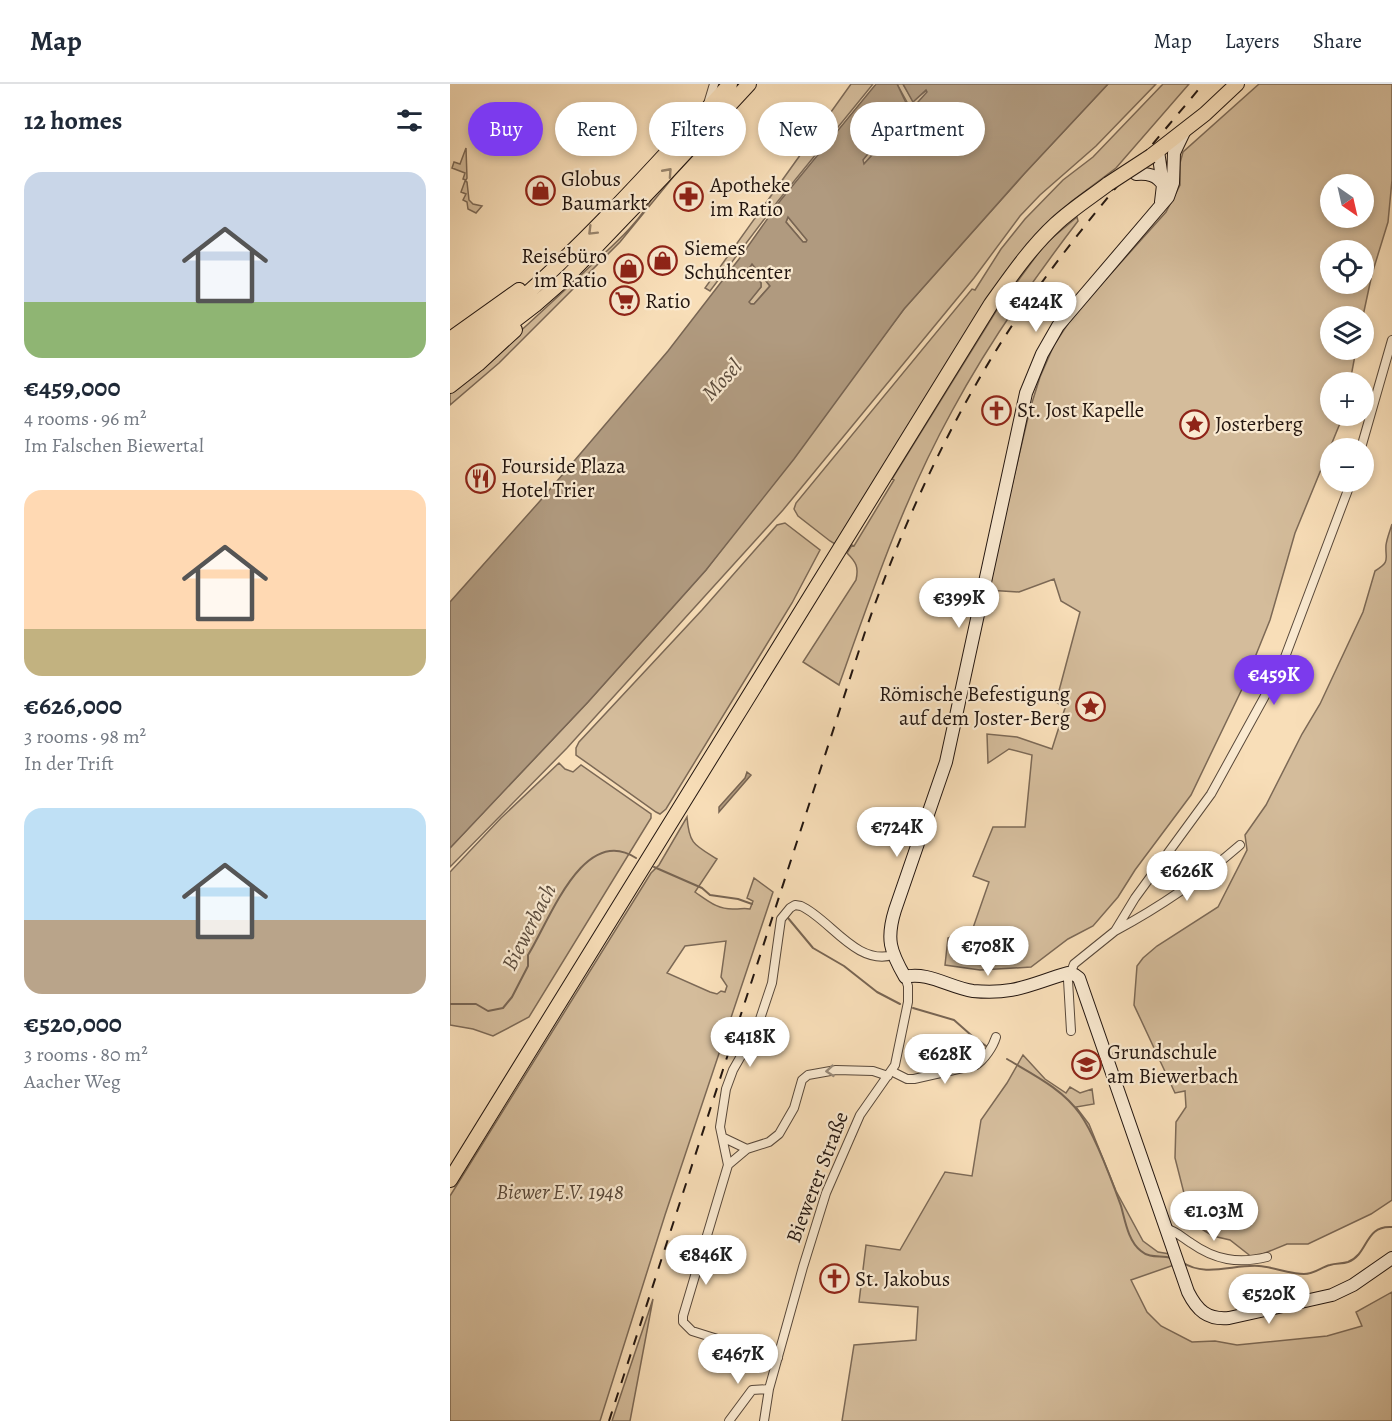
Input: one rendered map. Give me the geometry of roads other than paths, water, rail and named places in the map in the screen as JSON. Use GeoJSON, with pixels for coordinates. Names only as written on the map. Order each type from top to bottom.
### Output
{"type":"FeatureCollection","features":[{"type":"Feature","properties":{"kind":"highway"},"geometry":{"type":"LineString","coordinates":[[450,355],[513,306]]}},
{"type":"Feature","properties":{"kind":"main road"},"geometry":{"type":"LineString","coordinates":[[450,1180],[991,304],[1043,237],[1077,206],[1185,130],[1237,84]]}},
{"type":"Feature","properties":{"kind":"main road"},"geometry":{"type":"LineString","coordinates":[[718,102],[741,86]]}},
{"type":"Feature","properties":{"kind":"main road"},"geometry":{"type":"LineString","coordinates":[[450,370],[535,305],[584,260],[741,86]]}},
{"type":"Feature","properties":{"kind":"main road"},"geometry":{"type":"LineString","coordinates":[[513,306],[572,251],[662,156]]}},
{"type":"Feature","properties":{"kind":"main road"},"geometry":{"type":"LineString","coordinates":[[450,339],[572,251]]}},
{"type":"Feature","properties":{"kind":"main road"},"geometry":{"type":"LineString","coordinates":[[450,386],[508,337],[535,305]]}},
{"type":"Feature","properties":{"kind":"street"},"geometry":{"type":"LineString","coordinates":[[708,102],[714,84]]}},
{"type":"Feature","properties":{"kind":"street","name":"Biewerer Straße"},"geometry":{"type":"LineString","coordinates":[[764,1421],[769,1389],[826,1193],[860,1115],[890,1074],[899,1051],[909,992],[905,977],[893,955],[890,927],[946,762],[1026,393],[1042,354],[1058,326],[1165,201],[1171,190],[1174,153],[1185,130]]}},
{"type":"Feature","properties":{"kind":"street"},"geometry":{"type":"LineString","coordinates":[[1158,208],[1163,194],[1163,185],[1154,153],[1167,156],[1174,165]]}},
{"type":"Feature","properties":{"kind":"street"},"geometry":{"type":"LineString","coordinates":[[1136,174],[1153,175],[1163,185]]}},
{"type":"Feature","properties":{"kind":"street"},"geometry":{"type":"LineString","coordinates":[[1364,438],[1392,340]]}},
{"type":"Feature","properties":{"kind":"street"},"geometry":{"type":"LineString","coordinates":[[1115,931],[1135,898],[1211,794],[1282,665],[1347,492]]}},
{"type":"Feature","properties":{"kind":"street"},"geometry":{"type":"LineString","coordinates":[[1071,1031],[1068,980],[1074,964],[1115,931],[1208,873],[1240,845]]}},
{"type":"Feature","properties":{"kind":"street"},"geometry":{"type":"LineString","coordinates":[[778,1358],[692,1331],[683,1322],[728,1165],[720,1127],[726,1089],[733,1070],[757,1028],[766,1001],[776,963],[781,919],[785,912],[795,905],[807,909],[851,945],[868,954],[884,958],[893,955]]}},
{"type":"Feature","properties":{"kind":"street"},"geometry":{"type":"LineString","coordinates":[[905,977],[917,976],[959,989],[995,992],[1016,990],[1068,973],[1079,978],[1083,983],[1188,1292],[1197,1307],[1210,1317],[1223,1319],[1332,1295],[1353,1285],[1392,1258]]}},
{"type":"Feature","properties":{"kind":"street"},"geometry":{"type":"LineString","coordinates":[[728,1165],[747,1149],[769,1142],[779,1134],[794,1108],[802,1080],[808,1075],[836,1070],[873,1071],[907,1079],[926,1077],[976,1065],[981,1062],[993,1044]]}},
{"type":"Feature","properties":{"kind":"street"},"geometry":{"type":"LineString","coordinates":[[724,1138],[747,1149]]}},
{"type":"Feature","properties":{"kind":"street"},"geometry":{"type":"LineString","coordinates":[[1167,1229],[1174,1230],[1205,1252],[1230,1261],[1248,1261],[1267,1257]]}},
{"type":"Feature","properties":{"kind":"street"},"geometry":{"type":"LineString","coordinates":[[729,1421],[752,1390],[769,1389]]}},
{"type":"Feature","properties":{"kind":"water"},"geometry":{"type":"Polygon","coordinates":[[[876,84],[897,84],[906,102],[861,102],[876,84]]]}},
{"type":"Feature","properties":{"kind":"water","name":"Mosel"},"geometry":{"type":"Polygon","coordinates":[[[903,84],[1108,84],[904,309],[794,459],[706,570],[588,702],[450,848],[450,602],[668,351],[739,259],[780,201],[817,156],[838,156],[838,130],[850,116],[850,156],[866,156],[863,160],[864,164],[871,156],[985,156],[985,102],[918,102],[927,92],[926,90],[913,102],[903,84]],[[788,217],[786,222],[803,242],[806,242],[807,240],[788,217]],[[752,264],[750,267],[761,283],[761,287],[749,302],[754,304],[770,286],[752,264]]]}},
{"type":"Feature","properties":{"kind":"water"},"geometry":{"type":"Polygon","coordinates":[[[747,772],[751,775],[719,812],[719,807],[745,778],[747,772]]]}},
{"type":"Feature","properties":{"kind":"waterway","name":"Biewerbach"},"geometry":{"type":"LineString","coordinates":[[450,1004],[476,1004],[488,1011],[503,1008],[512,997],[528,966],[528,955],[557,901],[584,865],[600,854],[617,851],[636,858]]}},
{"type":"Feature","properties":{"kind":"waterway","name":"Biewerbach"},"geometry":{"type":"LineString","coordinates":[[654,867],[702,888],[710,895],[738,899],[752,904]]}},
{"type":"Feature","properties":{"kind":"waterway","name":"Biewerbach"},"geometry":{"type":"LineString","coordinates":[[788,918],[813,948],[844,966],[877,992],[900,1004]]}},
{"type":"Feature","properties":{"kind":"waterway","name":"Biewerbach"},"geometry":{"type":"LineString","coordinates":[[913,1008],[954,1020],[986,1046]]}},
{"type":"Feature","properties":{"kind":"waterway","name":"Biewerbach"},"geometry":{"type":"LineString","coordinates":[[1007,1059],[1046,1083],[1073,1105],[1086,1123],[1108,1171],[1133,1242],[1148,1255],[1171,1258]]}},
{"type":"Feature","properties":{"kind":"waterway","name":"Biewerbach"},"geometry":{"type":"LineString","coordinates":[[1182,1262],[1191,1267],[1210,1270],[1259,1266],[1308,1274],[1330,1265],[1348,1262],[1360,1253],[1376,1230],[1392,1227]]}},
{"type":"Feature","properties":{"kind":"railway"},"geometry":{"type":"LineString","coordinates":[[609,1421],[865,632],[922,490],[968,398],[1021,312],[1087,223],[1203,84]]}},
{"type":"Feature","properties":{"kind":"place","name":"Globus Baumarkt"},"geometry":{"type":"Point","coordinates":[540,191]}},
{"type":"Feature","properties":{"kind":"place","name":"Apotheke im Ratio"},"geometry":{"type":"Point","coordinates":[689,197]}},
{"type":"Feature","properties":{"kind":"place","name":"Siemes Schuhcenter"},"geometry":{"type":"Point","coordinates":[663,260]}},
{"type":"Feature","properties":{"kind":"place","name":"Reisebüro im Ratio"},"geometry":{"type":"Point","coordinates":[628,268]}},
{"type":"Feature","properties":{"kind":"place","name":"Ratio"},"geometry":{"type":"Point","coordinates":[624,301]}},
{"type":"Feature","properties":{"kind":"place","name":"St. Jost Kapelle"},"geometry":{"type":"Point","coordinates":[996,410]}},
{"type":"Feature","properties":{"kind":"place","name":"Josterberg"},"geometry":{"type":"Point","coordinates":[1194,424]}},
{"type":"Feature","properties":{"kind":"place","name":"Fourside Plaza Hotel Trier"},"geometry":{"type":"Point","coordinates":[480,478]}},
{"type":"Feature","properties":{"kind":"place","name":"Römische Befestigung auf dem Joster-Berg"},"geometry":{"type":"Point","coordinates":[1091,706]}},
{"type":"Feature","properties":{"kind":"place","name":"Grundschule am Biewerbach"},"geometry":{"type":"Point","coordinates":[1086,1064]}},
{"type":"Feature","properties":{"kind":"place","name":"St. Jakobus"},"geometry":{"type":"Point","coordinates":[834,1279]}},
{"type":"Feature","properties":{"kind":"park label","name":"Biewer E.V. 1948"},"geometry":{"type":"Point","coordinates":[560,1192]}}]}
